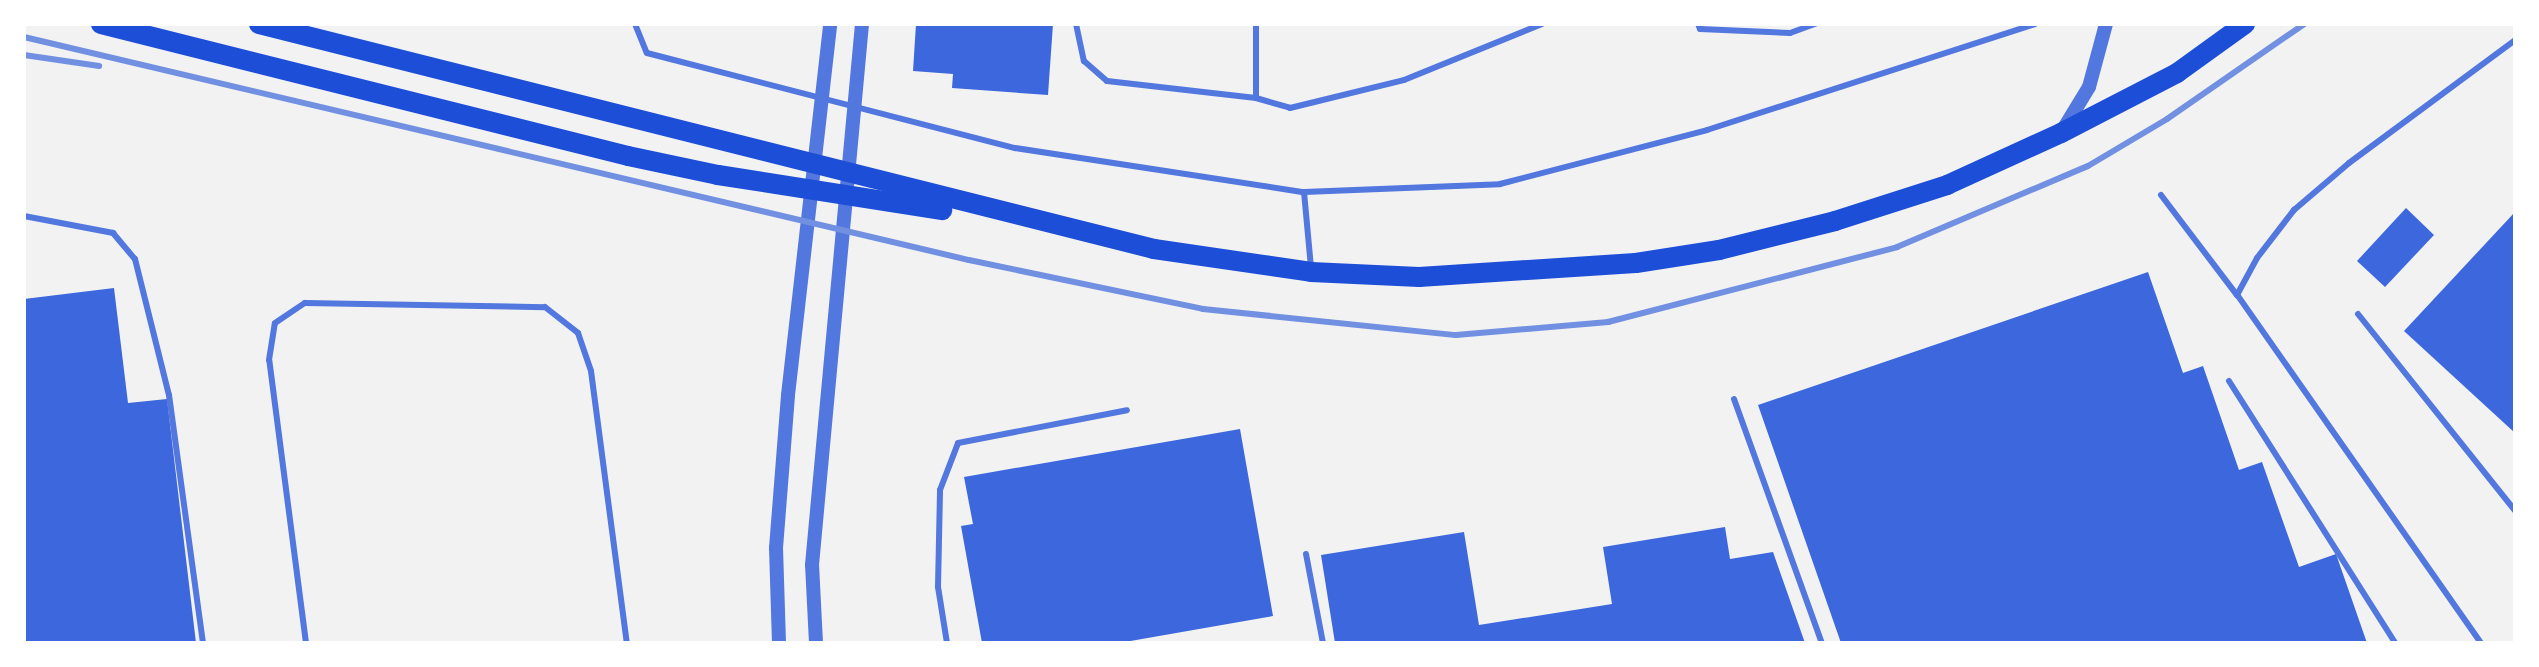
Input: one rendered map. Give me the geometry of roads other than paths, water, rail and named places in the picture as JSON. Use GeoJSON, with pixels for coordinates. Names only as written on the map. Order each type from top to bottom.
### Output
{"type":"FeatureCollection","features":[{"type":"Feature","properties":{"kind":"main road"},"geometry":{"type":"LineString","coordinates":[[101,24],[643,159],[1080,233],[1230,263],[1311,272],[1419,277],[1636,263],[1719,250],[1835,221],[1947,185],[2061,133],[2177,73],[2245,24]]}},
{"type":"Feature","properties":{"kind":"main road"},"geometry":{"type":"LineString","coordinates":[[259,24],[1080,233]]}},
{"type":"Feature","properties":{"kind":"street"},"geometry":{"type":"LineString","coordinates":[[779,643],[776,548],[788,395],[830,24]]}},
{"type":"Feature","properties":{"kind":"street"},"geometry":{"type":"LineString","coordinates":[[816,643],[812,565],[862,24]]}},
{"type":"Feature","properties":{"kind":"street"},"geometry":{"type":"LineString","coordinates":[[2061,133],[2089,87],[2106,24]]}},
{"type":"Feature","properties":{"kind":"lane"},"geometry":{"type":"LineString","coordinates":[[635,24],[647,53],[1015,148],[1304,192],[1500,184],[1707,130],[2035,24]]}},
{"type":"Feature","properties":{"kind":"lane"},"geometry":{"type":"LineString","coordinates":[[1076,24],[1084,61],[1107,81],[1256,98],[1290,108],[1404,80],[1542,24]]}},
{"type":"Feature","properties":{"kind":"lane"},"geometry":{"type":"LineString","coordinates":[[1256,24],[1256,98]]}},
{"type":"Feature","properties":{"kind":"lane"},"geometry":{"type":"LineString","coordinates":[[1698,24],[1700,29],[1790,33],[1815,24]]}},
{"type":"Feature","properties":{"kind":"lane"},"geometry":{"type":"LineString","coordinates":[[2237,295],[2257,258],[2294,210],[2349,163],[2515,40]]}},
{"type":"Feature","properties":{"kind":"lane"},"geometry":{"type":"LineString","coordinates":[[1304,192],[1311,272]]}},
{"type":"Feature","properties":{"kind":"lane"},"geometry":{"type":"LineString","coordinates":[[2161,195],[2237,295],[2481,643]]}},
{"type":"Feature","properties":{"kind":"lane"},"geometry":{"type":"LineString","coordinates":[[24,216],[113,233],[135,259],[169,395],[203,643]]}},
{"type":"Feature","properties":{"kind":"lane"},"geometry":{"type":"LineString","coordinates":[[306,643],[269,360],[275,323],[305,303],[545,307],[578,333],[591,371],[627,643]]}},
{"type":"Feature","properties":{"kind":"lane"},"geometry":{"type":"LineString","coordinates":[[2358,314],[2515,511]]}},
{"type":"Feature","properties":{"kind":"lane"},"geometry":{"type":"LineString","coordinates":[[2229,381],[2395,643]]}},
{"type":"Feature","properties":{"kind":"lane"},"geometry":{"type":"LineString","coordinates":[[1734,399],[1822,643]]}},
{"type":"Feature","properties":{"kind":"lane"},"geometry":{"type":"LineString","coordinates":[[947,643],[938,587],[940,490],[958,443],[1127,410]]}},
{"type":"Feature","properties":{"kind":"lane"},"geometry":{"type":"LineString","coordinates":[[1306,554],[1323,643]]}},
{"type":"Feature","properties":{"kind":"railway"},"geometry":{"type":"LineString","coordinates":[[24,37],[969,260],[1203,309],[1456,335],[1608,322],[1897,247],[2088,166],[2167,119],[2304,24]]}},
{"type":"Feature","properties":{"kind":"railway"},"geometry":{"type":"LineString","coordinates":[[24,55],[99,66]]}}]}
